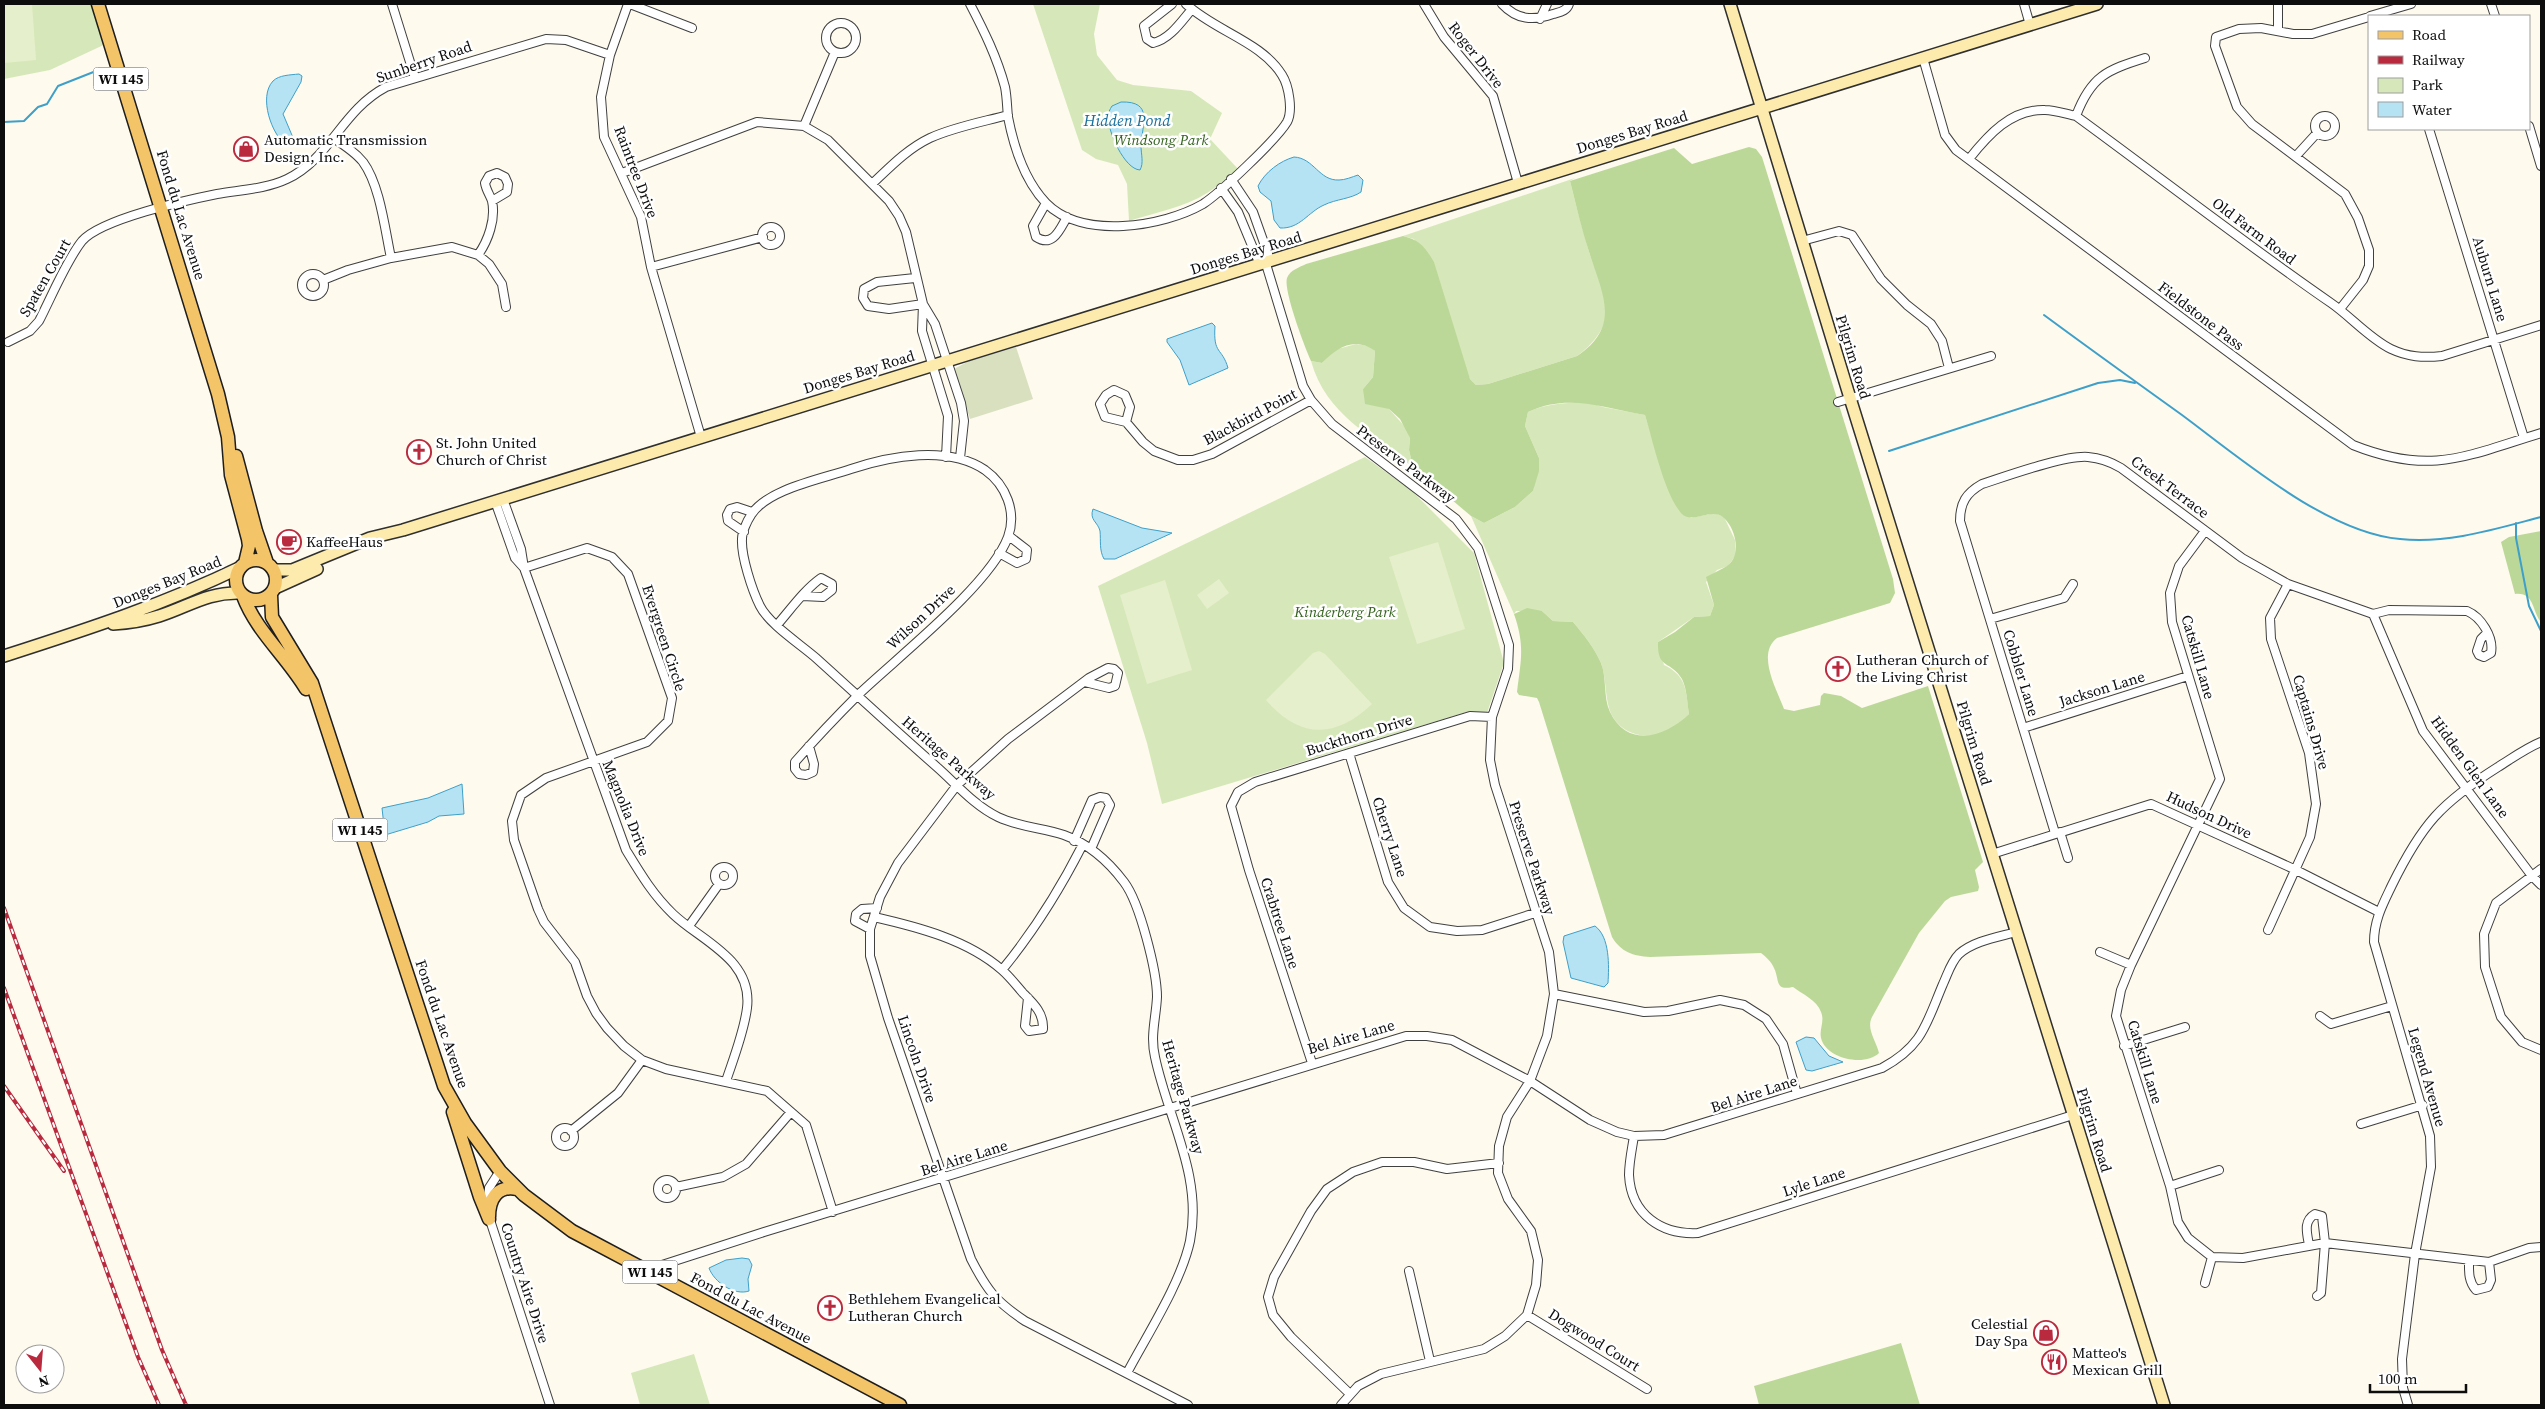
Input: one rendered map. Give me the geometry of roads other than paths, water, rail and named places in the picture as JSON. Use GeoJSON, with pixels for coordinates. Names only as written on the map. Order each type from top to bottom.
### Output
{"type":"FeatureCollection","features":[{"type":"Feature","properties":{"kind":"main road","name":"Fond du Lac Avenue"},"geometry":{"type":"LineString","coordinates":[[98,4],[206,353],[228,438],[232,475],[249,546],[243,565]]}},
{"type":"Feature","properties":{"kind":"main road","name":"Fond du Lac Avenue"},"geometry":{"type":"LineString","coordinates":[[228,438],[236,456],[252,517],[270,566]]}},
{"type":"Feature","properties":{"kind":"main road"},"geometry":{"type":"LineString","coordinates":[[243,565],[254,560],[270,566]]}},
{"type":"Feature","properties":{"kind":"main road","name":"WI 145"},"geometry":{"type":"LineString","coordinates":[[241,594],[236,579],[243,565]]}},
{"type":"Feature","properties":{"kind":"main road","name":"WI 145"},"geometry":{"type":"LineString","coordinates":[[270,566],[277,579],[273,591]]}},
{"type":"Feature","properties":{"kind":"main road","name":"Fond du Lac Avenue"},"geometry":{"type":"LineString","coordinates":[[273,591],[272,618],[312,683],[444,1086],[465,1123],[500,1171],[516,1189],[572,1231],[900,1405]]}},
{"type":"Feature","properties":{"kind":"main road"},"geometry":{"type":"LineString","coordinates":[[241,594],[251,600],[259,601],[273,591]]}},
{"type":"Feature","properties":{"kind":"main road","name":"Fond du Lac Avenue"},"geometry":{"type":"LineString","coordinates":[[241,594],[258,623],[299,678],[323,719]]}},
{"type":"Feature","properties":{"kind":"main road"},"geometry":{"type":"LineString","coordinates":[[444,1086],[480,1199],[489,1219]]}},
{"type":"Feature","properties":{"kind":"main road"},"geometry":{"type":"LineString","coordinates":[[489,1219],[491,1200],[494,1195],[505,1189],[516,1189]]}},
{"type":"Feature","properties":{"kind":"street"},"geometry":{"type":"LineString","coordinates":[[392,4],[415,78]]}},
{"type":"Feature","properties":{"kind":"street"},"geometry":{"type":"LineString","coordinates":[[629,4],[692,28]]}},
{"type":"Feature","properties":{"kind":"street","name":"Raintree Drive"},"geometry":{"type":"LineString","coordinates":[[629,4],[610,55],[601,97],[604,137],[641,217],[651,267],[701,437]]}},
{"type":"Feature","properties":{"kind":"street"},"geometry":{"type":"LineString","coordinates":[[970,4],[992,46],[1005,89],[1014,147],[1023,168],[1046,203],[1067,217],[1099,227],[1137,226],[1187,211],[1204,203],[1274,140],[1288,121],[1290,100],[1283,76],[1266,55],[1224,31],[1189,6],[1169,36],[1162,41],[1153,43],[1147,39],[1144,33],[1144,26],[1172,4]]}},
{"type":"Feature","properties":{"kind":"street","name":"Roger Drive"},"geometry":{"type":"LineString","coordinates":[[1424,4],[1444,37],[1492,96],[1518,183]]}},
{"type":"Feature","properties":{"kind":"street"},"geometry":{"type":"LineString","coordinates":[[1502,4],[1510,13],[1524,19],[1540,19],[1564,11],[1569,4]]}},
{"type":"Feature","properties":{"kind":"street"},"geometry":{"type":"LineString","coordinates":[[1540,19],[1547,4]]}},
{"type":"Feature","properties":{"kind":"street","name":"Pilgrim Road"},"geometry":{"type":"LineString","coordinates":[[1730,4],[1850,398],[2164,1405]]}},
{"type":"Feature","properties":{"kind":"street"},"geometry":{"type":"LineString","coordinates":[[2024,4],[2030,24]]}},
{"type":"Feature","properties":{"kind":"street","name":"Donges Bay Road"},"geometry":{"type":"LineString","coordinates":[[270,566],[292,570],[370,538],[403,530],[948,360],[1266,264],[1518,183],[2097,4]]}},
{"type":"Feature","properties":{"kind":"street"},"geometry":{"type":"LineString","coordinates":[[2278,4],[2278,31]]}},
{"type":"Feature","properties":{"kind":"street"},"geometry":{"type":"LineString","coordinates":[[2378,15],[2394,13],[2411,4]]}},
{"type":"Feature","properties":{"kind":"street"},"geometry":{"type":"LineString","coordinates":[[2340,309],[2363,280],[2369,266],[2369,250],[2358,218],[2345,194],[2252,124],[2237,107],[2215,46],[2216,37],[2239,29],[2260,28],[2312,34],[2368,17]]}},
{"type":"Feature","properties":{"kind":"street","name":"Sunberry Road"},"geometry":{"type":"LineString","coordinates":[[162,208],[287,179],[309,166],[350,115],[369,96],[386,87],[546,39],[566,40],[610,55]]}},
{"type":"Feature","properties":{"kind":"street"},"geometry":{"type":"LineString","coordinates":[[804,126],[835,52]]}},
{"type":"Feature","properties":{"kind":"street","name":"Fieldstone Pass"},"geometry":{"type":"LineString","coordinates":[[1922,58],[1945,135],[1956,150],[2353,445],[2378,455],[2408,461],[2435,462],[2459,458],[2541,432]]}},
{"type":"Feature","properties":{"kind":"street"},"geometry":{"type":"LineString","coordinates":[[2076,116],[2083,98],[2093,82],[2110,69],[2145,58]]}},
{"type":"Feature","properties":{"kind":"street","name":"Old Farm Road"},"geometry":{"type":"LineString","coordinates":[[1969,159],[1988,136],[2004,122],[2024,114],[2045,110],[2076,116],[2292,276],[2340,309],[2389,348],[2409,356],[2425,358],[2442,356],[2541,325]]}},
{"type":"Feature","properties":{"kind":"street"},"geometry":{"type":"LineString","coordinates":[[872,184],[906,153],[929,138],[1008,116]]}},
{"type":"Feature","properties":{"kind":"street"},"geometry":{"type":"LineString","coordinates":[[622,173],[757,122],[804,126],[828,140],[872,184],[899,216],[906,232],[915,278],[923,304],[935,324],[948,360],[964,421],[960,458],[915,456],[864,465],[773,495],[752,512],[744,532],[728,521],[727,514],[730,509],[737,507],[752,512]]}},
{"type":"Feature","properties":{"kind":"street"},"geometry":{"type":"LineString","coordinates":[[2530,129],[2541,166]]}},
{"type":"Feature","properties":{"kind":"street","name":"Auburn Lane"},"geometry":{"type":"LineString","coordinates":[[2429,130],[2524,438]]}},
{"type":"Feature","properties":{"kind":"street"},"geometry":{"type":"LineString","coordinates":[[2296,156],[2318,133]]}},
{"type":"Feature","properties":{"kind":"street"},"geometry":{"type":"LineString","coordinates":[[333,138],[350,149],[364,164],[373,184],[391,258]]}},
{"type":"Feature","properties":{"kind":"street"},"geometry":{"type":"LineString","coordinates":[[1221,188],[1238,212],[1258,260],[1266,264],[1269,257],[1254,212],[1231,179]]}},
{"type":"Feature","properties":{"kind":"street"},"geometry":{"type":"LineString","coordinates":[[478,255],[490,230],[492,201]]}},
{"type":"Feature","properties":{"kind":"street"},"geometry":{"type":"LineString","coordinates":[[1046,203],[1033,226],[1036,237],[1041,241],[1050,240],[1056,235],[1067,217]]}},
{"type":"Feature","properties":{"kind":"street","name":"Spaten Court"},"geometry":{"type":"LineString","coordinates":[[8,342],[30,331],[39,322],[81,243],[87,237],[105,225],[162,208]]}},
{"type":"Feature","properties":{"kind":"street"},"geometry":{"type":"LineString","coordinates":[[1802,241],[1839,231],[1852,235],[1881,279],[1907,305],[1931,324],[1942,341],[1949,368]]}},
{"type":"Feature","properties":{"kind":"street"},"geometry":{"type":"LineString","coordinates":[[651,267],[763,236]]}},
{"type":"Feature","properties":{"kind":"street"},"geometry":{"type":"LineString","coordinates":[[323,280],[348,270],[391,258],[452,247],[478,255],[489,264],[502,284],[506,307]]}},
{"type":"Feature","properties":{"kind":"street","name":"Preserve Parkway"},"geometry":{"type":"LineString","coordinates":[[1266,264],[1303,386],[1311,400],[1332,424],[1456,519],[1478,548],[1508,645],[1508,669],[1492,717],[1490,760],[1495,785],[1549,952],[1554,994],[1547,1036],[1530,1081],[1507,1117],[1499,1146],[1498,1173],[1508,1199],[1531,1231],[1538,1260],[1536,1285],[1527,1315],[1505,1336],[1484,1349],[1381,1374],[1358,1386],[1341,1405]]}},
{"type":"Feature","properties":{"kind":"street"},"geometry":{"type":"LineString","coordinates":[[915,278],[877,282],[864,289],[863,298],[868,306],[877,308],[923,304]]}},
{"type":"Feature","properties":{"kind":"street"},"geometry":{"type":"LineString","coordinates":[[923,304],[922,331],[948,416],[946,457]]}},
{"type":"Feature","properties":{"kind":"street"},"geometry":{"type":"LineString","coordinates":[[1838,402],[1991,356]]}},
{"type":"Feature","properties":{"kind":"street","name":"Blackbird Point"},"geometry":{"type":"LineString","coordinates":[[1126,422],[1130,407],[1125,395],[1114,390],[1106,395],[1100,404],[1105,417],[1126,422],[1143,442],[1154,451],[1172,458],[1193,460],[1212,454],[1311,400]]}},
{"type":"Feature","properties":{"kind":"street","name":"Creek Terrace"},"geometry":{"type":"LineString","coordinates":[[1960,521],[1962,502],[1970,490],[1982,484],[2065,460],[2087,456],[2109,461],[2121,468],[2242,558],[2288,584],[2373,614]]}},
{"type":"Feature","properties":{"kind":"street","name":"Wilson Drive"},"geometry":{"type":"LineString","coordinates":[[810,746],[858,696],[960,600],[991,567],[1009,536],[1012,511],[1001,483],[981,468],[960,458]]}},
{"type":"Feature","properties":{"kind":"street","name":"Magnolia Drive"},"geometry":{"type":"LineString","coordinates":[[499,500],[522,549],[524,568],[592,762],[626,850],[650,890],[674,916],[729,956],[744,983],[748,1006],[726,1081]]}},
{"type":"Feature","properties":{"kind":"street","name":"Cobbler Lane"},"geometry":{"type":"LineString","coordinates":[[1960,521],[2023,728],[2068,858]]}},
{"type":"Feature","properties":{"kind":"street","name":"Donges Bay Road"},"geometry":{"type":"LineString","coordinates":[[273,591],[403,530]]}},
{"type":"Feature","properties":{"kind":"street","name":"Catskill Lane"},"geometry":{"type":"LineString","coordinates":[[2205,531],[2179,566],[2170,593],[2172,622],[2220,779],[2131,965],[2121,990],[2116,1016],[2170,1186],[2178,1222],[2188,1238],[2212,1257]]}},
{"type":"Feature","properties":{"kind":"street","name":"Heritage Parkway"},"geometry":{"type":"LineString","coordinates":[[744,532],[742,538],[746,565],[760,608],[777,625],[976,804],[999,818],[1067,836],[1082,846],[1091,849],[1108,861],[1129,888],[1156,978],[1157,1002],[1151,1035],[1155,1060],[1192,1180],[1193,1212],[1189,1244],[1177,1276],[1127,1373]]}},
{"type":"Feature","properties":{"kind":"street"},"geometry":{"type":"LineString","coordinates":[[999,553],[1017,563],[1026,560],[1027,550],[1009,536]]}},
{"type":"Feature","properties":{"kind":"street","name":"Evergreen Circle"},"geometry":{"type":"LineString","coordinates":[[524,568],[587,548],[612,557],[628,574],[672,698],[668,721],[647,742],[546,778],[521,795],[512,821],[517,849],[544,922],[575,962],[587,996],[596,1013],[612,1034],[642,1060]]}},
{"type":"Feature","properties":{"kind":"street","name":"Donges Bay Road"},"geometry":{"type":"LineString","coordinates":[[4,656],[104,624],[191,591],[243,565]]}},
{"type":"Feature","properties":{"kind":"street"},"geometry":{"type":"LineString","coordinates":[[1990,619],[2064,598],[2073,584]]}},
{"type":"Feature","properties":{"kind":"street","name":"Captains Drive"},"geometry":{"type":"LineString","coordinates":[[2268,930],[2310,837],[2316,804],[2309,752],[2271,638],[2270,618],[2288,584]]}},
{"type":"Feature","properties":{"kind":"street","name":"Donges Bay Road"},"geometry":{"type":"LineString","coordinates":[[104,624],[136,622],[180,609],[210,595],[241,594]]}},
{"type":"Feature","properties":{"kind":"street"},"geometry":{"type":"LineString","coordinates":[[777,625],[802,596]]}},
{"type":"Feature","properties":{"kind":"street"},"geometry":{"type":"LineString","coordinates":[[2373,614],[2389,610],[2468,611],[2476,615],[2487,633]]}},
{"type":"Feature","properties":{"kind":"street","name":"Hidden Glen Lane"},"geometry":{"type":"LineString","coordinates":[[2373,614],[2423,731],[2532,876],[2541,885]]}},
{"type":"Feature","properties":{"kind":"street","name":"Jackson Lane"},"geometry":{"type":"LineString","coordinates":[[2023,728],[2188,676]]}},
{"type":"Feature","properties":{"kind":"street","name":"Lincoln Drive"},"geometry":{"type":"LineString","coordinates":[[1085,682],[1008,739],[957,785],[898,863],[870,928],[870,956],[888,1018],[971,1259],[985,1286],[1001,1305],[1025,1321],[1188,1405]]}},
{"type":"Feature","properties":{"kind":"street","name":"Buckthorn Drive"},"geometry":{"type":"LineString","coordinates":[[1238,792],[1255,782],[1470,716],[1492,717]]}},
{"type":"Feature","properties":{"kind":"street","name":"Legend Avenue"},"geometry":{"type":"LineString","coordinates":[[2408,1405],[2403,1388],[2402,1359],[2415,1254],[2431,1167],[2430,1136],[2423,1105],[2374,942],[2374,928],[2379,912],[2422,831],[2441,808],[2466,787],[2541,742]]}},
{"type":"Feature","properties":{"kind":"street","name":"Cherry Lane"},"geometry":{"type":"LineString","coordinates":[[1349,753],[1388,882],[1404,908],[1430,927],[1457,931],[1482,930],[1535,913]]}},
{"type":"Feature","properties":{"kind":"street","name":"Crabtree Lane"},"geometry":{"type":"LineString","coordinates":[[1238,792],[1231,806],[1236,830],[1312,1063]]}},
{"type":"Feature","properties":{"kind":"street"},"geometry":{"type":"LineString","coordinates":[[1074,841],[1092,800],[1100,797],[1106,798],[1110,805],[1108,812],[1091,849]]}},
{"type":"Feature","properties":{"kind":"street","name":"Hudson Drive"},"geometry":{"type":"LineString","coordinates":[[1992,854],[2152,804],[2296,870],[2379,912]]}},
{"type":"Feature","properties":{"kind":"street"},"geometry":{"type":"LineString","coordinates":[[1002,970],[1035,930],[1055,898],[1082,846]]}},
{"type":"Feature","properties":{"kind":"street"},"geometry":{"type":"LineString","coordinates":[[2541,869],[2496,904],[2484,934],[2485,967],[2501,1017],[2522,1042],[2541,1050]]}},
{"type":"Feature","properties":{"kind":"street"},"geometry":{"type":"LineString","coordinates":[[689,926],[719,884]]}},
{"type":"Feature","properties":{"kind":"street"},"geometry":{"type":"LineString","coordinates":[[870,928],[856,921],[856,914],[862,909],[877,908]]}},
{"type":"Feature","properties":{"kind":"street"},"geometry":{"type":"LineString","coordinates":[[874,917],[911,926],[942,937],[981,955],[1002,970],[1028,998]]}},
{"type":"Feature","properties":{"kind":"street","name":"Bel Aire Lane"},"geometry":{"type":"LineString","coordinates":[[652,1274],[662,1265],[1390,1039],[1427,1036],[1452,1040],[1530,1081],[1590,1120],[1617,1132],[1634,1136],[1673,1133],[1882,1068],[1902,1057],[1915,1043],[1923,1030],[1952,963],[1960,953],[1971,946],[2016,932]]}},
{"type":"Feature","properties":{"kind":"street"},"geometry":{"type":"LineString","coordinates":[[2100,952],[2131,965]]}},
{"type":"Feature","properties":{"kind":"street"},"geometry":{"type":"LineString","coordinates":[[1554,994],[1644,1012],[1668,1011],[1720,1000],[1744,1005],[1766,1019],[1783,1044],[1797,1094]]}},
{"type":"Feature","properties":{"kind":"street"},"geometry":{"type":"LineString","coordinates":[[2320,1016],[2331,1024],[2392,1006]]}},
{"type":"Feature","properties":{"kind":"street"},"geometry":{"type":"LineString","coordinates":[[2124,1046],[2185,1028]]}},
{"type":"Feature","properties":{"kind":"street"},"geometry":{"type":"LineString","coordinates":[[571,1131],[618,1093],[642,1060],[691,1075],[767,1090],[806,1125],[833,1212]]}},
{"type":"Feature","properties":{"kind":"street"},"geometry":{"type":"LineString","coordinates":[[2361,1124],[2423,1105]]}},
{"type":"Feature","properties":{"kind":"street"},"geometry":{"type":"LineString","coordinates":[[676,1187],[724,1177],[746,1164],[792,1112]]}},
{"type":"Feature","properties":{"kind":"street","name":"Lyle Lane"},"geometry":{"type":"LineString","coordinates":[[1634,1136],[1629,1174],[1633,1192],[1642,1210],[1660,1228],[1684,1234],[1698,1234],[2073,1115]]}},
{"type":"Feature","properties":{"kind":"street"},"geometry":{"type":"LineString","coordinates":[[1350,1394],[1291,1337],[1273,1315],[1268,1298],[1274,1277],[1310,1212],[1327,1189],[1353,1172],[1382,1162],[1414,1162],[1447,1168],[1499,1163]]}},
{"type":"Feature","properties":{"kind":"street"},"geometry":{"type":"LineString","coordinates":[[2170,1186],[2219,1170]]}},
{"type":"Feature","properties":{"kind":"street","name":"Country Aire Drive"},"geometry":{"type":"LineString","coordinates":[[500,1171],[491,1184],[487,1195],[489,1219],[550,1405]]}},
{"type":"Feature","properties":{"kind":"street"},"geometry":{"type":"LineString","coordinates":[[2309,1245],[2306,1223],[2315,1214],[2322,1216],[2325,1243],[2321,1293],[2317,1296]]}},
{"type":"Feature","properties":{"kind":"street"},"geometry":{"type":"LineString","coordinates":[[2205,1284],[2212,1257],[2243,1258],[2325,1243],[2489,1262],[2530,1248],[2541,1247]]}},
{"type":"Feature","properties":{"kind":"street"},"geometry":{"type":"LineString","coordinates":[[2469,1260],[2471,1285],[2476,1290],[2488,1287],[2491,1280],[2489,1262]]}},
{"type":"Feature","properties":{"kind":"street"},"geometry":{"type":"LineString","coordinates":[[1409,1271],[1430,1361]]}},
{"type":"Feature","properties":{"kind":"street","name":"Dogwood Court"},"geometry":{"type":"LineString","coordinates":[[1527,1315],[1647,1389]]}},
{"type":"Feature","properties":{"kind":"water"},"geometry":{"type":"Polygon","coordinates":[[[299,74],[302,76],[301,82],[283,114],[294,140],[286,145],[272,125],[267,106],[267,96],[269,88],[275,79],[299,74]]]}},
{"type":"Feature","properties":{"kind":"water","name":"Hidden Pond"},"geometry":{"type":"Polygon","coordinates":[[[1121,102],[1138,105],[1144,115],[1140,170],[1128,163],[1118,148],[1111,131],[1109,113],[1112,106],[1121,102]]]}},
{"type":"Feature","properties":{"kind":"water"},"geometry":{"type":"Polygon","coordinates":[[[1294,157],[1307,161],[1326,177],[1332,179],[1344,180],[1358,175],[1363,180],[1361,192],[1318,208],[1293,226],[1280,228],[1274,220],[1271,201],[1260,192],[1258,186],[1273,168],[1283,161],[1294,157]]]}},
{"type":"Feature","properties":{"kind":"water"},"geometry":{"type":"Polygon","coordinates":[[[1212,323],[1215,326],[1215,342],[1228,368],[1189,385],[1180,360],[1167,342],[1167,339],[1212,323]]]}},
{"type":"Feature","properties":{"kind":"water"},"geometry":{"type":"Polygon","coordinates":[[[1093,509],[1142,528],[1172,533],[1115,559],[1104,559],[1101,549],[1100,531],[1092,516],[1093,509]]]}},
{"type":"Feature","properties":{"kind":"water"},"geometry":{"type":"Polygon","coordinates":[[[462,784],[464,814],[439,816],[428,822],[385,835],[382,808],[428,798],[462,784]]]}},
{"type":"Feature","properties":{"kind":"water"},"geometry":{"type":"Polygon","coordinates":[[[1595,926],[1604,937],[1608,952],[1608,983],[1604,987],[1571,978],[1563,942],[1564,936],[1595,926]]]}},
{"type":"Feature","properties":{"kind":"water"},"geometry":{"type":"Polygon","coordinates":[[[1806,1037],[1814,1038],[1829,1056],[1843,1062],[1812,1071],[1806,1070],[1796,1042],[1806,1037]]]}},
{"type":"Feature","properties":{"kind":"water"},"geometry":{"type":"Polygon","coordinates":[[[749,1259],[752,1265],[748,1279],[749,1291],[731,1290],[725,1287],[715,1278],[709,1268],[726,1260],[749,1259]]]}},
{"type":"Feature","properties":{"kind":"waterway"},"geometry":{"type":"LineString","coordinates":[[4,122],[24,121],[38,107],[47,104],[58,86],[96,71],[112,70]]}},
{"type":"Feature","properties":{"kind":"waterway"},"geometry":{"type":"LineString","coordinates":[[2044,315],[2257,472],[2285,491],[2343,523],[2372,534],[2418,540],[2471,534],[2541,517]]}},
{"type":"Feature","properties":{"kind":"waterway"},"geometry":{"type":"LineString","coordinates":[[1889,451],[2098,383],[2120,380],[2135,383]]}},
{"type":"Feature","properties":{"kind":"waterway"},"geometry":{"type":"LineString","coordinates":[[2516,523],[2516,538],[2529,606],[2541,631]]}},
{"type":"Feature","properties":{"kind":"railway"},"geometry":{"type":"LineString","coordinates":[[4,908],[162,1350],[186,1405]]}},
{"type":"Feature","properties":{"kind":"railway"},"geometry":{"type":"LineString","coordinates":[[4,988],[138,1357],[159,1405]]}},
{"type":"Feature","properties":{"kind":"railway"},"geometry":{"type":"LineString","coordinates":[[4,1086],[64,1171]]}},
{"type":"Feature","properties":{"kind":"place","name":"Automatic Transmission Design, Inc."},"geometry":{"type":"Point","coordinates":[246,149]}},
{"type":"Feature","properties":{"kind":"place","name":"St. John United Church of Christ"},"geometry":{"type":"Point","coordinates":[419,452]}},
{"type":"Feature","properties":{"kind":"place","name":"KaffeeHaus"},"geometry":{"type":"Point","coordinates":[289,542]}},
{"type":"Feature","properties":{"kind":"place","name":"Lutheran Church of the Living Christ"},"geometry":{"type":"Point","coordinates":[1838,669]}},
{"type":"Feature","properties":{"kind":"place","name":"Bethlehem Evangelical Lutheran Church"},"geometry":{"type":"Point","coordinates":[830,1308]}},
{"type":"Feature","properties":{"kind":"place","name":"Celestial Day Spa"},"geometry":{"type":"Point","coordinates":[2046,1333]}},
{"type":"Feature","properties":{"kind":"place","name":"Matteo's Mexican Grill"},"geometry":{"type":"Point","coordinates":[2054,1362]}},
{"type":"Feature","properties":{"kind":"park label","name":"Windsong Park"},"geometry":{"type":"Point","coordinates":[1161,140]}},
{"type":"Feature","properties":{"kind":"park label","name":"Kinderberg Park"},"geometry":{"type":"Point","coordinates":[1345,612]}}]}
